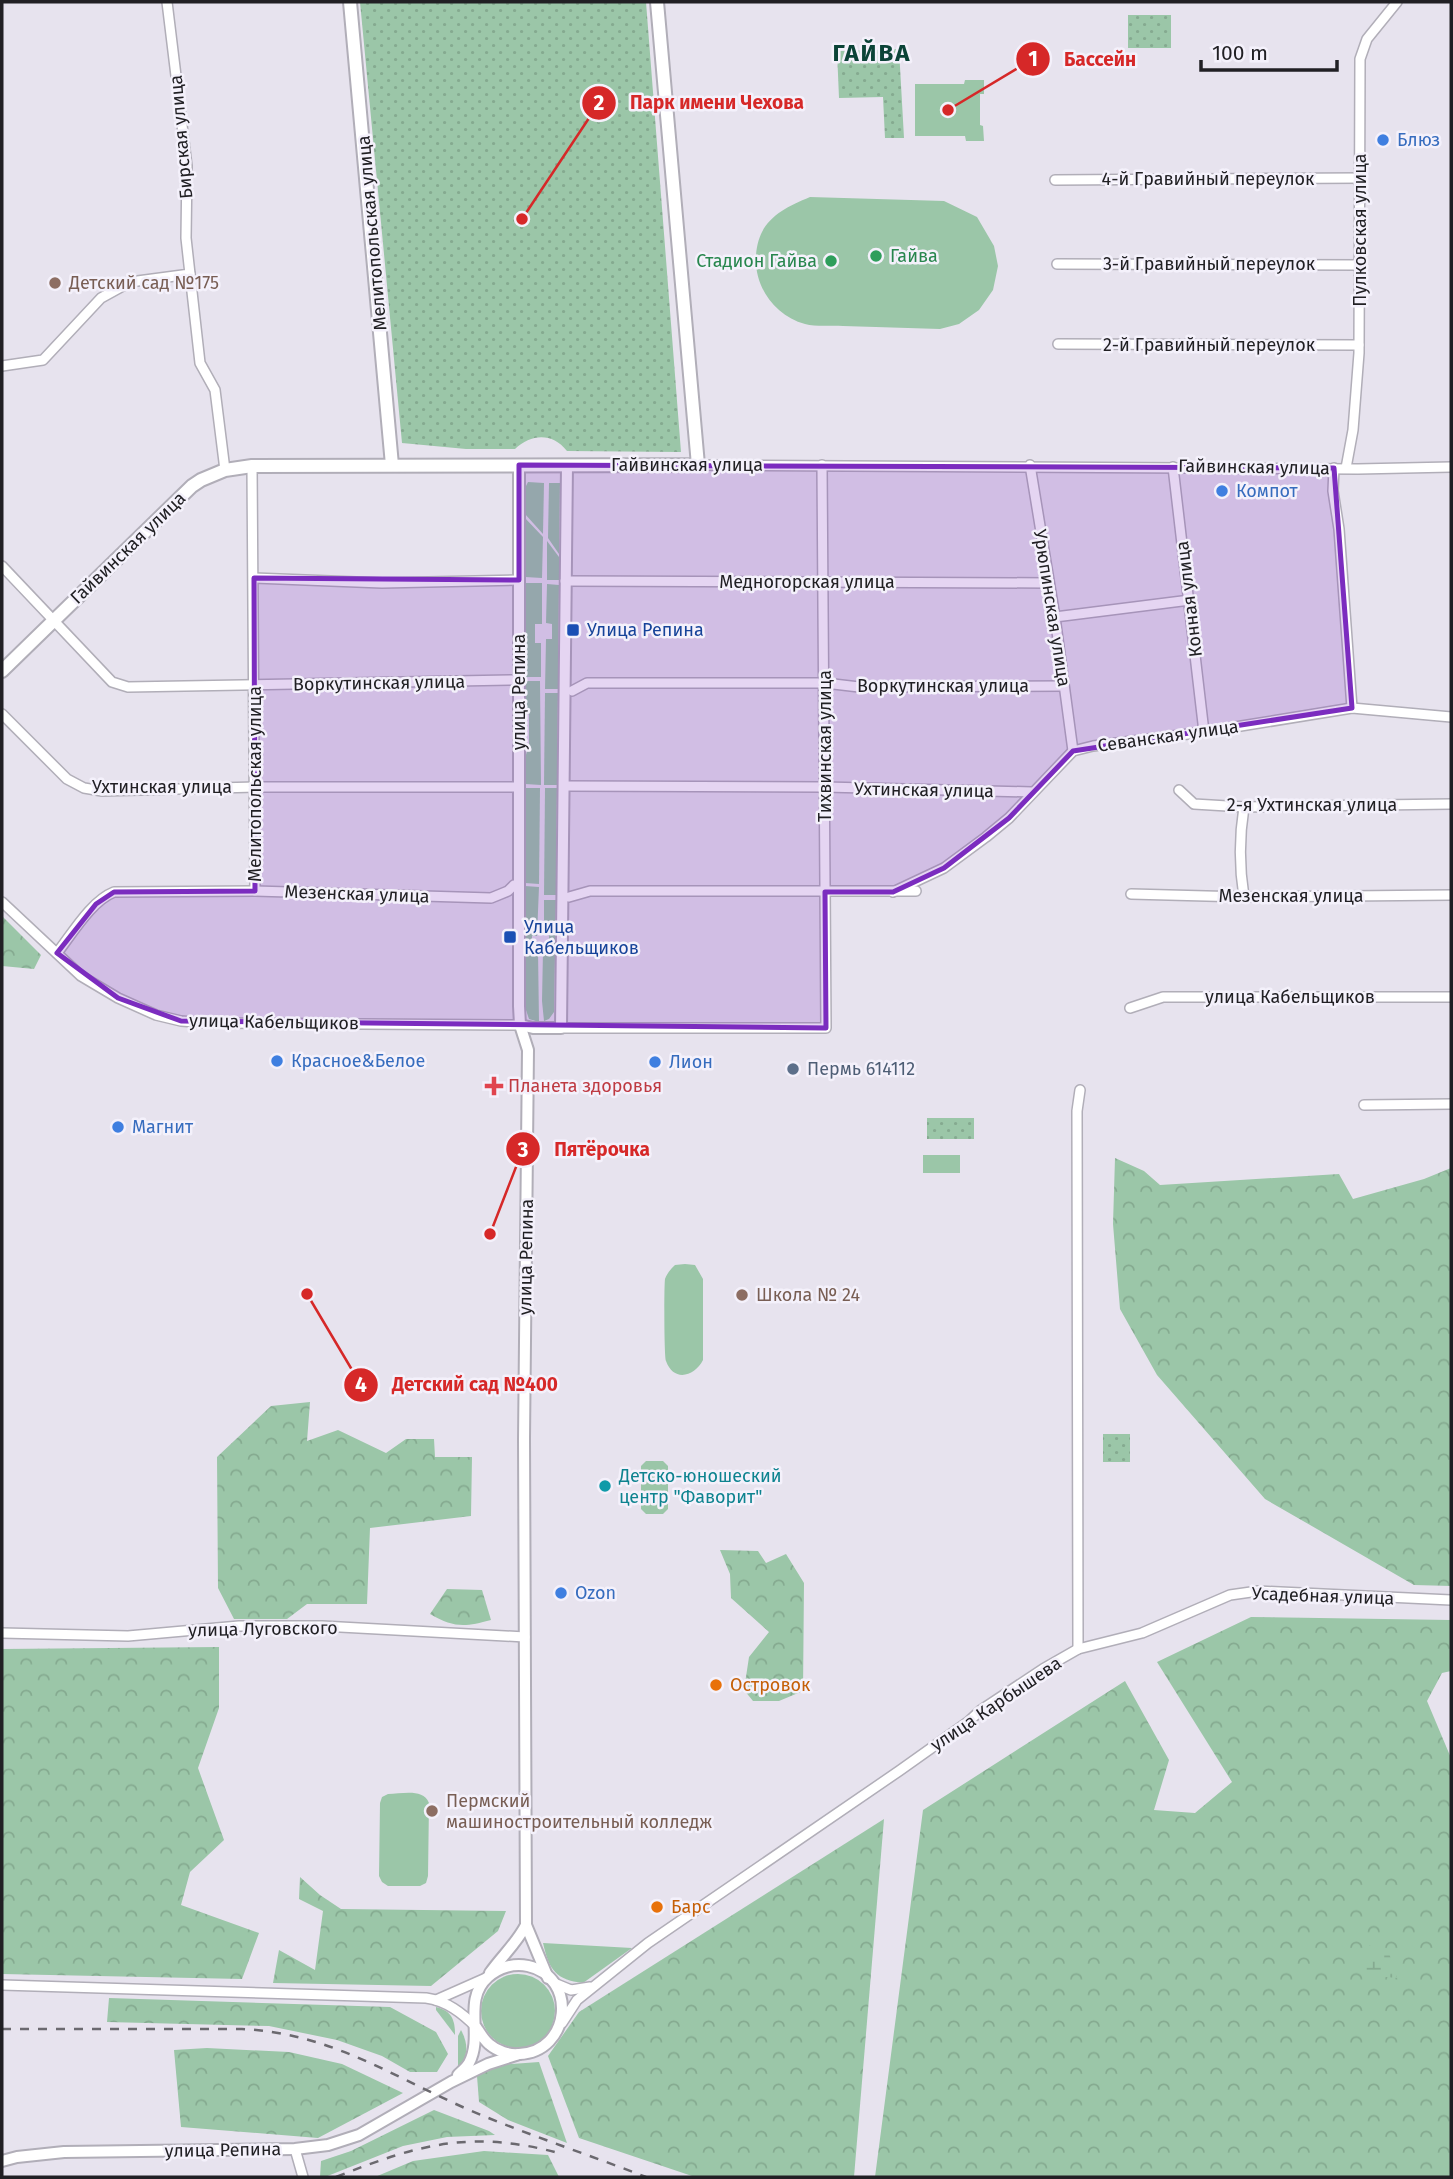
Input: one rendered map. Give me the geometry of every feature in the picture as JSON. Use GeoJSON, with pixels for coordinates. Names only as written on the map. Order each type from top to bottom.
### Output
{"type":"FeatureCollection","features":[{"type":"Feature","properties":{"kind":"main road","name":"Мелитопольская улица"},"geometry":{"type":"LineString","coordinates":[[350,2],[392,465]]}},
{"type":"Feature","properties":{"kind":"main road"},"geometry":{"type":"LineString","coordinates":[[656,2],[698,465]]}},
{"type":"Feature","properties":{"kind":"main road","name":"Гайвинская улица"},"geometry":{"type":"LineString","coordinates":[[2,671],[192,486],[225,470],[252,466],[698,465]]}},
{"type":"Feature","properties":{"kind":"street","name":"Бирская улица"},"geometry":{"type":"LineString","coordinates":[[167,2],[187,166],[186,238],[200,363],[215,390],[225,470]]}},
{"type":"Feature","properties":{"kind":"street","name":"Пулковская улица"},"geometry":{"type":"LineString","coordinates":[[1346,468],[1353,430],[1359,345],[1360,59],[1367,39],[1397,2]]}},
{"type":"Feature","properties":{"kind":"street","name":"4-й Гравийный переулок"},"geometry":{"type":"LineString","coordinates":[[1055,180],[1361,177]]}},
{"type":"Feature","properties":{"kind":"street","name":"3-й Гравийный переулок"},"geometry":{"type":"LineString","coordinates":[[1057,264],[1360,265]]}},
{"type":"Feature","properties":{"kind":"street"},"geometry":{"type":"LineString","coordinates":[[2,366],[43,360],[101,298],[130,282],[190,274]]}},
{"type":"Feature","properties":{"kind":"street","name":"2-й Гравийный переулок"},"geometry":{"type":"LineString","coordinates":[[1058,344],[1359,345]]}},
{"type":"Feature","properties":{"kind":"street","name":"улица Репина"},"geometry":{"type":"LineString","coordinates":[[519,465],[520,1025],[528,1050],[524,1426],[526,1925]]}},
{"type":"Feature","properties":{"kind":"street"},"geometry":{"type":"LineString","coordinates":[[561,1028],[567,465]]}},
{"type":"Feature","properties":{"kind":"street","name":"Гайвинская улица"},"geometry":{"type":"LineString","coordinates":[[698,465],[1451,467]]}},
{"type":"Feature","properties":{"kind":"street","name":"Тихвинская улица"},"geometry":{"type":"LineString","coordinates":[[822,465],[826,1028]]}},
{"type":"Feature","properties":{"kind":"street","name":"Урюпинская улица"},"geometry":{"type":"LineString","coordinates":[[1030,465],[1055,617],[1073,751]]}},
{"type":"Feature","properties":{"kind":"street","name":"Мелитопольская улица"},"geometry":{"type":"LineString","coordinates":[[252,466],[255,891]]}},
{"type":"Feature","properties":{"kind":"street","name":"Конная улица"},"geometry":{"type":"LineString","coordinates":[[1173,467],[1204,732]]}},
{"type":"Feature","properties":{"kind":"street"},"geometry":{"type":"LineString","coordinates":[[1334,468],[1333,491],[1339,529],[1352,708]]}},
{"type":"Feature","properties":{"kind":"street","name":"Воркутинская улица"},"geometry":{"type":"LineString","coordinates":[[2,566],[112,682],[128,687],[513,680]]}},
{"type":"Feature","properties":{"kind":"street"},"geometry":{"type":"LineString","coordinates":[[254,578],[382,583],[519,580]]}},
{"type":"Feature","properties":{"kind":"street","name":"Медногорская улица"},"geometry":{"type":"LineString","coordinates":[[565,581],[1048,583]]}},
{"type":"Feature","properties":{"kind":"street"},"geometry":{"type":"LineString","coordinates":[[1055,617],[1190,600]]}},
{"type":"Feature","properties":{"kind":"street","name":"Воркутинская улица"},"geometry":{"type":"LineString","coordinates":[[572,691],[587,683],[825,683],[859,687],[1064,686]]}},
{"type":"Feature","properties":{"kind":"street","name":"Севанская улица"},"geometry":{"type":"LineString","coordinates":[[893,892],[944,868],[963,855],[1009,818],[1073,751],[1352,708],[1451,716]]}},
{"type":"Feature","properties":{"kind":"street","name":"Ухтинская улица"},"geometry":{"type":"LineString","coordinates":[[2,714],[67,779],[84,788],[519,787]]}},
{"type":"Feature","properties":{"kind":"street","name":"Ухтинская улица"},"geometry":{"type":"LineString","coordinates":[[564,786],[825,787],[1032,792]]}},
{"type":"Feature","properties":{"kind":"street","name":"2-я Ухтинская улица"},"geometry":{"type":"LineString","coordinates":[[1179,790],[1194,804],[1244,807],[1451,804]]}},
{"type":"Feature","properties":{"kind":"street"},"geometry":{"type":"LineString","coordinates":[[1244,807],[1240,858],[1244,897]]}},
{"type":"Feature","properties":{"kind":"street","name":"Мезенская улица"},"geometry":{"type":"LineString","coordinates":[[57,953],[96,904],[104,896],[114,892],[255,891],[491,898],[508,891],[514,885]]}},
{"type":"Feature","properties":{"kind":"street"},"geometry":{"type":"LineString","coordinates":[[569,897],[590,891],[916,891]]}},
{"type":"Feature","properties":{"kind":"street","name":"Мезенская улица"},"geometry":{"type":"LineString","coordinates":[[1130,894],[1244,897],[1451,895]]}},
{"type":"Feature","properties":{"kind":"street","name":"улица Кабельщиков"},"geometry":{"type":"LineString","coordinates":[[2,902],[81,976],[156,1016],[181,1021],[253,1024],[520,1025],[542,1028],[826,1028]]}},
{"type":"Feature","properties":{"kind":"street","name":"улица Кабельщиков"},"geometry":{"type":"LineString","coordinates":[[1130,1008],[1163,997],[1451,997]]}},
{"type":"Feature","properties":{"kind":"street"},"geometry":{"type":"LineString","coordinates":[[528,1050],[542,1028]]}},
{"type":"Feature","properties":{"kind":"street","name":"улица Карбышева"},"geometry":{"type":"LineString","coordinates":[[561,2024],[577,2000],[648,1944],[899,1772],[981,1710],[1079,1649],[1077,1111],[1080,1090]]}},
{"type":"Feature","properties":{"kind":"street"},"geometry":{"type":"LineString","coordinates":[[1364,1105],[1451,1104]]}},
{"type":"Feature","properties":{"kind":"street","name":"Усадебная улица"},"geometry":{"type":"LineString","coordinates":[[1079,1649],[1142,1633],[1230,1595],[1258,1591],[1451,1600]]}},
{"type":"Feature","properties":{"kind":"street","name":"улица Луговского"},"geometry":{"type":"LineString","coordinates":[[2,1633],[128,1636],[239,1626],[322,1626],[525,1637]]}},
{"type":"Feature","properties":{"kind":"street"},"geometry":{"type":"LineString","coordinates":[[451,2082],[469,2064],[476,2027],[474,2004],[478,1989],[499,1960],[516,1943],[526,1925]]}},
{"type":"Feature","properties":{"kind":"street"},"geometry":{"type":"LineString","coordinates":[[2,1985],[436,2000],[463,2014],[489,2044],[502,2052],[530,2053],[542,2048],[554,2038],[561,2024],[563,2011],[561,1997],[526,1925]]}},
{"type":"Feature","properties":{"kind":"street"},"geometry":{"type":"LineString","coordinates":[[436,2000],[500,1969],[515,1965],[530,1966],[571,1990],[595,1986]]}},
{"type":"Feature","properties":{"kind":"street","name":"улица Репина"},"geometry":{"type":"LineString","coordinates":[[2,2161],[64,2152],[295,2148],[328,2145],[359,2135],[488,2064],[519,2054]]}},
{"type":"Feature","properties":{"kind":"street"},"geometry":{"type":"LineString","coordinates":[[295,2148],[303,2177]]}},
{"type":"Feature","properties":{"kind":"highlighted area"},"geometry":{"type":"Polygon","coordinates":[[[519,465],[1334,468],[1352,708],[1073,751],[1009,818],[944,868],[893,892],[825,892],[826,1028],[181,1021],[118,998],[57,953],[96,904],[114,892],[255,891],[254,578],[519,580],[519,465]]]}},
{"type":"Feature","properties":{"kind":"green space"},"geometry":{"type":"Polygon","coordinates":[[[360,2],[646,2],[681,452],[567,451],[555,441],[541,437],[528,440],[515,449],[466,449],[402,443],[360,2]]]}},
{"type":"Feature","properties":{"kind":"green space"},"geometry":{"type":"Polygon","coordinates":[[[1128,15],[1171,15],[1171,48],[1128,48],[1128,15]]]}},
{"type":"Feature","properties":{"kind":"green space"},"geometry":{"type":"Polygon","coordinates":[[[899,49],[904,138],[885,138],[883,97],[839,98],[837,51],[899,49]]]}},
{"type":"Feature","properties":{"kind":"green space"},"geometry":{"type":"Polygon","coordinates":[[[965,80],[984,80],[984,94],[980,94],[980,125],[983,126],[984,141],[966,141],[965,136],[915,136],[915,84],[964,84],[965,80]]]}},
{"type":"Feature","properties":{"kind":"green space","name":"Гайва"},"geometry":{"type":"Polygon","coordinates":[[[810,197],[944,201],[977,217],[994,246],[998,266],[993,290],[979,310],[959,324],[940,329],[814,325],[794,320],[768,299],[759,279],[756,256],[766,225],[790,206],[810,197]]]}},
{"type":"Feature","properties":{"kind":"green space"},"geometry":{"type":"Polygon","coordinates":[[[528,482],[544,483],[543,534],[525,514],[525,488],[528,482]]]}},
{"type":"Feature","properties":{"kind":"green space"},"geometry":{"type":"Polygon","coordinates":[[[549,483],[560,483],[559,554],[548,538],[549,483]]]}},
{"type":"Feature","properties":{"kind":"green space"},"geometry":{"type":"Polygon","coordinates":[[[524,517],[543,537],[542,578],[525,577],[524,517]]]}},
{"type":"Feature","properties":{"kind":"green space"},"geometry":{"type":"Polygon","coordinates":[[[547,541],[559,557],[559,580],[547,580],[547,541]]]}},
{"type":"Feature","properties":{"kind":"green space"},"geometry":{"type":"Polygon","coordinates":[[[524,583],[542,583],[542,624],[535,624],[535,643],[541,643],[541,677],[525,677],[524,583]]]}},
{"type":"Feature","properties":{"kind":"green space"},"geometry":{"type":"Polygon","coordinates":[[[547,584],[559,585],[558,689],[545,689],[546,639],[552,639],[552,624],[546,623],[547,584]]]}},
{"type":"Feature","properties":{"kind":"green space"},"geometry":{"type":"Polygon","coordinates":[[[524,681],[540,681],[541,785],[525,784],[524,762],[529,744],[529,715],[524,681]]]}},
{"type":"Feature","properties":{"kind":"green space"},"geometry":{"type":"Polygon","coordinates":[[[545,693],[558,693],[557,785],[544,785],[545,693]]]}},
{"type":"Feature","properties":{"kind":"green space"},"geometry":{"type":"Polygon","coordinates":[[[524,788],[540,788],[539,884],[525,883],[524,788]]]}},
{"type":"Feature","properties":{"kind":"green space"},"geometry":{"type":"Polygon","coordinates":[[[545,788],[557,788],[556,895],[544,895],[545,788]]]}},
{"type":"Feature","properties":{"kind":"green space"},"geometry":{"type":"Polygon","coordinates":[[[525,886],[539,887],[537,936],[532,936],[532,950],[538,950],[539,1022],[529,1019],[525,1007],[525,886]]]}},
{"type":"Feature","properties":{"kind":"green space"},"geometry":{"type":"Polygon","coordinates":[[[544,900],[556,900],[554,1012],[544,1021],[543,950],[549,949],[549,930],[544,930],[544,900]]]}},
{"type":"Feature","properties":{"kind":"green space"},"geometry":{"type":"Polygon","coordinates":[[[2,916],[41,955],[34,969],[2,966],[2,916]]]}},
{"type":"Feature","properties":{"kind":"green space"},"geometry":{"type":"Polygon","coordinates":[[[927,1118],[974,1118],[974,1139],[927,1139],[927,1118]]]}},
{"type":"Feature","properties":{"kind":"green space"},"geometry":{"type":"Polygon","coordinates":[[[923,1155],[960,1155],[960,1173],[923,1173],[923,1155]]]}},
{"type":"Feature","properties":{"kind":"green space"},"geometry":{"type":"Polygon","coordinates":[[[1115,1158],[1144,1171],[1160,1185],[1339,1174],[1353,1199],[1424,1179],[1451,1168],[1451,1586],[1414,1585],[1265,1499],[1157,1375],[1120,1309],[1113,1224],[1115,1158]]]}},
{"type":"Feature","properties":{"kind":"green space"},"geometry":{"type":"Polygon","coordinates":[[[675,1265],[695,1265],[703,1279],[703,1360],[695,1370],[679,1375],[666,1361],[665,1284],[669,1271],[675,1265]]]}},
{"type":"Feature","properties":{"kind":"green space"},"geometry":{"type":"Polygon","coordinates":[[[310,1402],[307,1441],[338,1430],[386,1453],[406,1439],[434,1439],[435,1457],[472,1457],[471,1516],[370,1528],[367,1604],[307,1604],[287,1619],[234,1619],[218,1588],[217,1457],[271,1406],[310,1402]]]}},
{"type":"Feature","properties":{"kind":"green space"},"geometry":{"type":"Polygon","coordinates":[[[1103,1434],[1130,1434],[1130,1462],[1103,1462],[1103,1434]]]}},
{"type":"Feature","properties":{"kind":"green space"},"geometry":{"type":"Polygon","coordinates":[[[646,1461],[663,1461],[668,1466],[668,1509],[663,1514],[646,1514],[641,1509],[641,1466],[646,1461]]]}},
{"type":"Feature","properties":{"kind":"green space"},"geometry":{"type":"Polygon","coordinates":[[[720,1550],[758,1551],[766,1563],[786,1554],[804,1583],[803,1691],[779,1701],[753,1701],[744,1690],[749,1657],[769,1632],[731,1598],[730,1574],[720,1550]]]}},
{"type":"Feature","properties":{"kind":"green space"},"geometry":{"type":"Polygon","coordinates":[[[447,1589],[482,1590],[491,1620],[460,1625],[430,1614],[447,1589]]]}},
{"type":"Feature","properties":{"kind":"green space"},"geometry":{"type":"Polygon","coordinates":[[[1251,1617],[1451,1620],[1451,1671],[1442,1673],[1427,1701],[1451,1758],[1451,2177],[875,2177],[923,1810],[1125,1681],[1169,1760],[1154,1810],[1195,1813],[1232,1782],[1157,1662],[1251,1617]]]}},
{"type":"Feature","properties":{"kind":"green space"},"geometry":{"type":"Polygon","coordinates":[[[219,1647],[219,1708],[198,1768],[224,1840],[190,1872],[181,1905],[259,1933],[242,1979],[2,1974],[2,1649],[219,1647]]]}},
{"type":"Feature","properties":{"kind":"green space"},"geometry":{"type":"Polygon","coordinates":[[[388,1794],[422,1795],[429,1803],[428,1876],[426,1883],[420,1886],[388,1886],[379,1876],[380,1803],[382,1797],[388,1794]]]}},
{"type":"Feature","properties":{"kind":"green space"},"geometry":{"type":"Polygon","coordinates":[[[884,1819],[854,2177],[695,2177],[579,2138],[548,2056],[579,2012],[884,1819]]]}},
{"type":"Feature","properties":{"kind":"green space"},"geometry":{"type":"Polygon","coordinates":[[[300,1877],[341,1909],[506,1911],[498,1931],[431,1986],[273,1983],[279,1950],[315,1970],[323,1911],[299,1899],[300,1877]]]}},
{"type":"Feature","properties":{"kind":"green space"},"geometry":{"type":"Polygon","coordinates":[[[543,1943],[632,1948],[583,1983],[566,1979],[555,1972],[543,1943]]]}},
{"type":"Feature","properties":{"kind":"green space"},"geometry":{"type":"Polygon","coordinates":[[[1369,1945],[1389,1953],[1397,1978],[1365,1975],[1369,1945]]]}},
{"type":"Feature","properties":{"kind":"green space"},"geometry":{"type":"Polygon","coordinates":[[[518,1974],[532,1977],[544,1985],[552,1997],[555,2011],[552,2025],[544,2037],[532,2045],[518,2048],[504,2045],[492,2037],[484,2025],[481,2011],[484,1997],[492,1985],[504,1977],[518,1974]]]}},
{"type":"Feature","properties":{"kind":"green space"},"geometry":{"type":"Polygon","coordinates":[[[109,1998],[390,2007],[436,2032],[448,2054],[437,2072],[410,2072],[382,2056],[337,2040],[269,2026],[107,2022],[109,1998]]]}},
{"type":"Feature","properties":{"kind":"green space"},"geometry":{"type":"Polygon","coordinates":[[[436,2007],[452,2017],[455,2035],[436,2010],[436,2007]]]}},
{"type":"Feature","properties":{"kind":"green space"},"geometry":{"type":"Polygon","coordinates":[[[461,2030],[466,2050],[458,2071],[458,2036],[461,2030]]]}},
{"type":"Feature","properties":{"kind":"green space"},"geometry":{"type":"Polygon","coordinates":[[[207,2048],[289,2052],[342,2064],[403,2093],[318,2138],[181,2127],[174,2050],[207,2048]]]}},
{"type":"Feature","properties":{"kind":"green space"},"geometry":{"type":"Polygon","coordinates":[[[539,2062],[567,2143],[508,2120],[479,2102],[477,2076],[497,2065],[539,2062]]]}},
{"type":"Feature","properties":{"kind":"green space"},"geometry":{"type":"Polygon","coordinates":[[[434,2110],[495,2135],[447,2137],[403,2146],[320,2177],[321,2161],[351,2151],[434,2110]]]}},
{"type":"Feature","properties":{"kind":"green space"},"geometry":{"type":"Polygon","coordinates":[[[484,2151],[548,2155],[559,2177],[375,2177],[413,2161],[484,2151]]]}},
{"type":"Feature","properties":{"kind":"railway"},"geometry":{"type":"LineString","coordinates":[[2,2029],[242,2029],[303,2038],[358,2058],[489,2118],[646,2177]]}},
{"type":"Feature","properties":{"kind":"railway"},"geometry":{"type":"LineString","coordinates":[[336,2177],[394,2156],[447,2144],[501,2142],[562,2154]]}},
{"type":"Feature","properties":{"kind":"place","name":"Бассейн"},"geometry":{"type":"Point","coordinates":[948,110]}},
{"type":"Feature","properties":{"kind":"place","name":"Блюз"},"geometry":{"type":"Point","coordinates":[1383,140]}},
{"type":"Feature","properties":{"kind":"place","name":"Парк имени Чехова"},"geometry":{"type":"Point","coordinates":[522,219]}},
{"type":"Feature","properties":{"kind":"place","name":"Гайва"},"geometry":{"type":"Point","coordinates":[876,256]}},
{"type":"Feature","properties":{"kind":"place","name":"Стадион Гайва"},"geometry":{"type":"Point","coordinates":[831,261]}},
{"type":"Feature","properties":{"kind":"place","name":"Детский сад №175"},"geometry":{"type":"Point","coordinates":[55,283]}},
{"type":"Feature","properties":{"kind":"place","name":"Компот"},"geometry":{"type":"Point","coordinates":[1222,491]}},
{"type":"Feature","properties":{"kind":"place","name":"Улица Репина"},"geometry":{"type":"Point","coordinates":[573,630]}},
{"type":"Feature","properties":{"kind":"place","name":"Улица Кабельщиков"},"geometry":{"type":"Point","coordinates":[510,937]}},
{"type":"Feature","properties":{"kind":"place","name":"Красное&Белое"},"geometry":{"type":"Point","coordinates":[277,1061]}},
{"type":"Feature","properties":{"kind":"place","name":"Лион"},"geometry":{"type":"Point","coordinates":[655,1062]}},
{"type":"Feature","properties":{"kind":"place","name":"Пермь 614112"},"geometry":{"type":"Point","coordinates":[793,1069]}},
{"type":"Feature","properties":{"kind":"place","name":"Планета здоровья"},"geometry":{"type":"Point","coordinates":[494,1086]}},
{"type":"Feature","properties":{"kind":"place","name":"Магнит"},"geometry":{"type":"Point","coordinates":[118,1127]}},
{"type":"Feature","properties":{"kind":"place","name":"Пятёрочка"},"geometry":{"type":"Point","coordinates":[490,1234]}},
{"type":"Feature","properties":{"kind":"place","name":"Детский сад №400"},"geometry":{"type":"Point","coordinates":[307,1294]}},
{"type":"Feature","properties":{"kind":"place","name":"Школа № 24"},"geometry":{"type":"Point","coordinates":[742,1295]}},
{"type":"Feature","properties":{"kind":"place","name":"Детско-юношеский центр \"Фаворит\""},"geometry":{"type":"Point","coordinates":[605,1486]}},
{"type":"Feature","properties":{"kind":"place","name":"Ozon"},"geometry":{"type":"Point","coordinates":[561,1593]}},
{"type":"Feature","properties":{"kind":"place","name":"Островок"},"geometry":{"type":"Point","coordinates":[716,1685]}},
{"type":"Feature","properties":{"kind":"place","name":"Пермский машиностроительный колледж"},"geometry":{"type":"Point","coordinates":[432,1811]}},
{"type":"Feature","properties":{"kind":"place","name":"Барс"},"geometry":{"type":"Point","coordinates":[657,1907]}},
{"type":"Feature","properties":{"kind":"district","name":"ГАЙВА"},"geometry":{"type":"Point","coordinates":[872,53]}}]}
